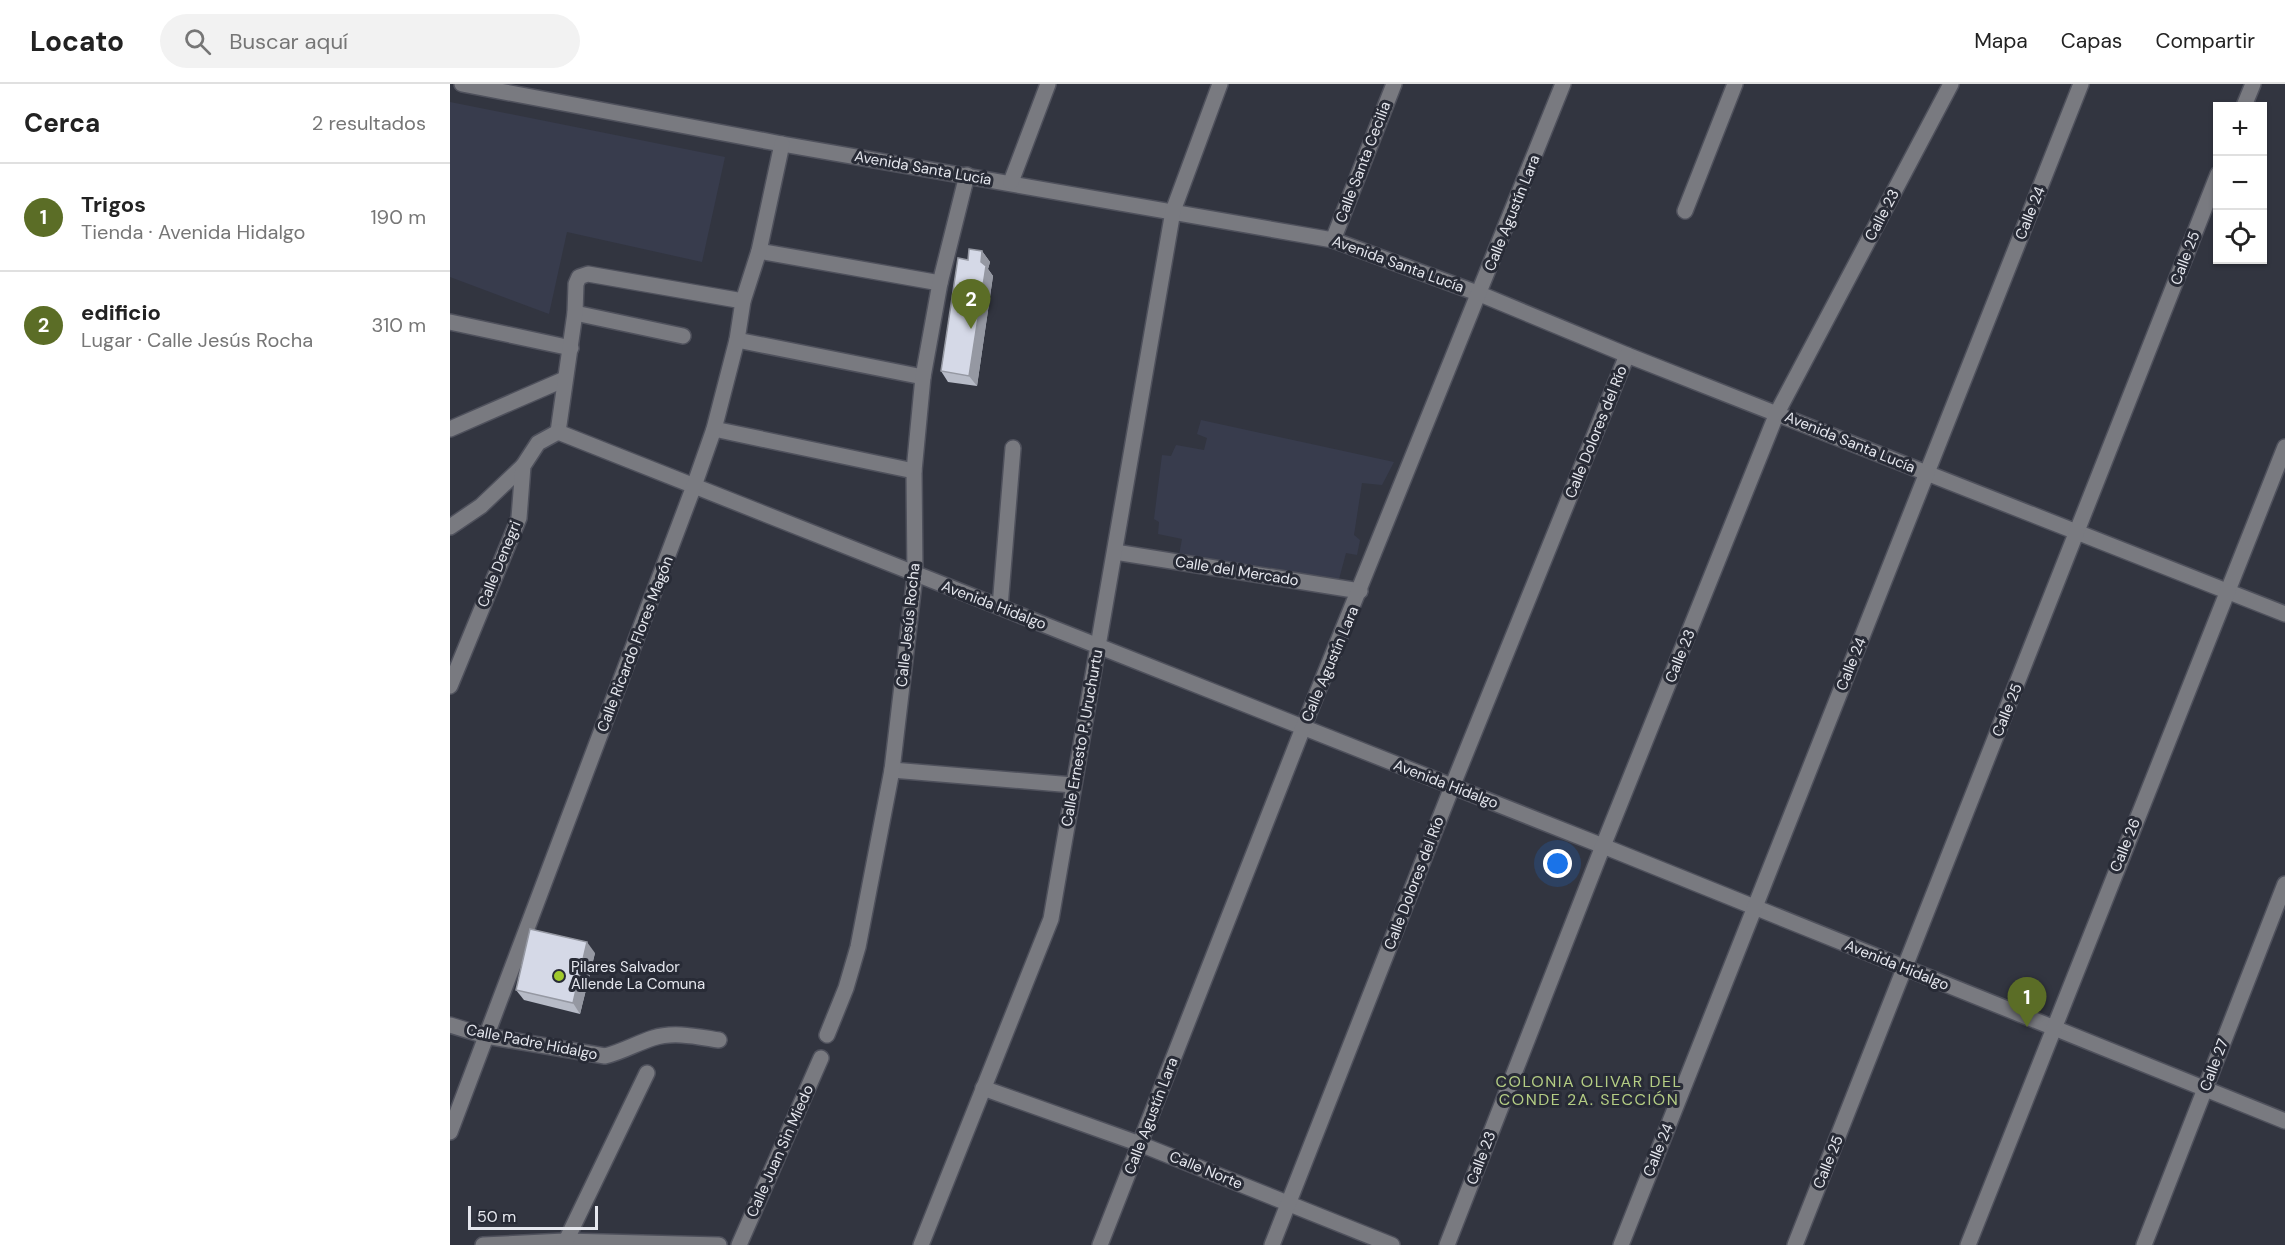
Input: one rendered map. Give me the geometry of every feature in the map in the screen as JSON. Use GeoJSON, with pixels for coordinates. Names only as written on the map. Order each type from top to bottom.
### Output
{"type":"FeatureCollection","features":[{"type":"Feature","properties":{"kind":"street","name":"Avenida Santa Lucía"},"geometry":{"type":"LineString","coordinates":[[462,84],[782,144],[1011,182],[1333,240],[1480,294],[1627,355],[2285,614]]}},
{"type":"Feature","properties":{"kind":"street"},"geometry":{"type":"LineString","coordinates":[[1011,182],[1047,84]]}},
{"type":"Feature","properties":{"kind":"street","name":"Calle Ernesto P. Uruchurtu"},"geometry":{"type":"LineString","coordinates":[[921,1245],[1051,919],[1173,211],[1220,84]]}},
{"type":"Feature","properties":{"kind":"street","name":"Calle Santa Cecilia"},"geometry":{"type":"LineString","coordinates":[[1333,240],[1394,84]]}},
{"type":"Feature","properties":{"kind":"street","name":"Calle Agustín Lara"},"geometry":{"type":"LineString","coordinates":[[1100,1245],[1303,728],[1563,84]]}},
{"type":"Feature","properties":{"kind":"street"},"geometry":{"type":"LineString","coordinates":[[1685,211],[1735,84]]}},
{"type":"Feature","properties":{"kind":"street","name":"Calle 23"},"geometry":{"type":"LineString","coordinates":[[1447,1245],[1603,846],[1778,413],[1952,84]]}},
{"type":"Feature","properties":{"kind":"street","name":"Calle 24"},"geometry":{"type":"LineString","coordinates":[[1621,1245],[2081,84]]}},
{"type":"Feature","properties":{"kind":"street"},"geometry":{"type":"LineString","coordinates":[[2246,102],[2253,84]]}},
{"type":"Feature","properties":{"kind":"street","name":"Calle Ricardo Flores Magón"},"geometry":{"type":"LineString","coordinates":[[450,1132],[714,429],[743,302],[759,251],[782,144]]}},
{"type":"Feature","properties":{"kind":"street","name":"Calle Jesús Rocha"},"geometry":{"type":"LineString","coordinates":[[827,1035],[846,988],[858,947],[892,770],[915,575],[914,471],[923,377],[940,284],[967,175]]}},
{"type":"Feature","properties":{"kind":"street","name":"Calle 25"},"geometry":{"type":"LineString","coordinates":[[1795,1245],[2213,184]]}},
{"type":"Feature","properties":{"kind":"street"},"geometry":{"type":"LineString","coordinates":[[759,251],[940,284]]}},
{"type":"Feature","properties":{"kind":"street"},"geometry":{"type":"LineString","coordinates":[[450,527],[482,506],[523,466],[538,443],[558,432],[571,348],[576,284],[579,277],[588,274],[743,302]]}},
{"type":"Feature","properties":{"kind":"street"},"geometry":{"type":"LineString","coordinates":[[575,313],[683,336]]}},
{"type":"Feature","properties":{"kind":"street"},"geometry":{"type":"LineString","coordinates":[[450,322],[571,348]]}},
{"type":"Feature","properties":{"kind":"street"},"geometry":{"type":"LineString","coordinates":[[736,340],[923,377]]}},
{"type":"Feature","properties":{"kind":"street","name":"Calle Dolores del Río"},"geometry":{"type":"LineString","coordinates":[[1272,1245],[1452,787],[1627,355]]}},
{"type":"Feature","properties":{"kind":"street"},"geometry":{"type":"LineString","coordinates":[[452,426],[565,379]]}},
{"type":"Feature","properties":{"kind":"street"},"geometry":{"type":"LineString","coordinates":[[714,429],[914,471]]}},
{"type":"Feature","properties":{"kind":"street","name":"Avenida Hidalgo"},"geometry":{"type":"LineString","coordinates":[[558,432],[606,449],[915,575],[1098,644],[2285,1121]]}},
{"type":"Feature","properties":{"kind":"street","name":"Calle 26"},"geometry":{"type":"LineString","coordinates":[[1968,1245],[2052,1028],[2285,447]]}},
{"type":"Feature","properties":{"kind":"street"},"geometry":{"type":"LineString","coordinates":[[1000,607],[1013,448]]}},
{"type":"Feature","properties":{"kind":"street","name":"Calle Denegri"},"geometry":{"type":"LineString","coordinates":[[450,686],[519,518],[523,466]]}},
{"type":"Feature","properties":{"kind":"street","name":"Calle del Mercado"},"geometry":{"type":"LineString","coordinates":[[1115,552],[1360,591]]}},
{"type":"Feature","properties":{"kind":"street"},"geometry":{"type":"LineString","coordinates":[[892,770],[1073,784]]}},
{"type":"Feature","properties":{"kind":"street","name":"Calle 27"},"geometry":{"type":"LineString","coordinates":[[2144,1245],[2285,884]]}},
{"type":"Feature","properties":{"kind":"street","name":"Calle Padre Hidalgo"},"geometry":{"type":"LineString","coordinates":[[450,1025],[486,1036],[605,1056],[621,1052],[655,1037],[674,1035],[719,1040]]}},
{"type":"Feature","properties":{"kind":"street","name":"Calle Juan Sin Miedo"},"geometry":{"type":"LineString","coordinates":[[739,1245],[821,1058]]}},
{"type":"Feature","properties":{"kind":"street"},"geometry":{"type":"LineString","coordinates":[[565,1243],[647,1073]]}},
{"type":"Feature","properties":{"kind":"street","name":"Calle Norte"},"geometry":{"type":"LineString","coordinates":[[983,1088],[1140,1144],[1392,1245]]}},
{"type":"Feature","properties":{"kind":"street"},"geometry":{"type":"LineString","coordinates":[[483,1245],[565,1243],[719,1245]]}},
{"type":"Feature","properties":{"kind":"shaded area"},"geometry":{"type":"Polygon","coordinates":[[[450,102],[725,157],[702,262],[567,232],[549,314],[450,277],[450,102]]]}},
{"type":"Feature","properties":{"kind":"shaded area"},"geometry":{"type":"Polygon","coordinates":[[[1201,420],[1394,462],[1382,485],[1362,483],[1354,535],[1360,540],[1357,555],[1346,553],[1338,583],[1179,555],[1182,539],[1158,534],[1159,522],[1154,519],[1162,455],[1171,456],[1176,445],[1204,450],[1207,438],[1197,434],[1201,420]]]}},
{"type":"Feature","properties":{"kind":"building"},"geometry":{"type":"Polygon","coordinates":[[[969,249],[982,251],[981,262],[986,266],[969,376],[941,371],[958,258],[968,260],[969,249]]]}},
{"type":"Feature","properties":{"kind":"building","name":"Pilares Salvador Allende La Comuna"},"geometry":{"type":"Polygon","coordinates":[[[530,929],[587,942],[573,1003],[516,990],[530,929]]]}},
{"type":"Feature","properties":{"kind":"place","name":"edificio"},"geometry":{"type":"Point","coordinates":[971,329]}},
{"type":"Feature","properties":{"kind":"place","name":"Pilares Salvador Allende La Comuna"},"geometry":{"type":"Point","coordinates":[559,976]}},
{"type":"Feature","properties":{"kind":"place","name":"Trigos"},"geometry":{"type":"Point","coordinates":[2027,1027]}},
{"type":"Feature","properties":{"kind":"district","name":"COLONIA OLIVAR DEL CONDE 2A. SECCIÓN"},"geometry":{"type":"Point","coordinates":[1589,1090]}}]}
